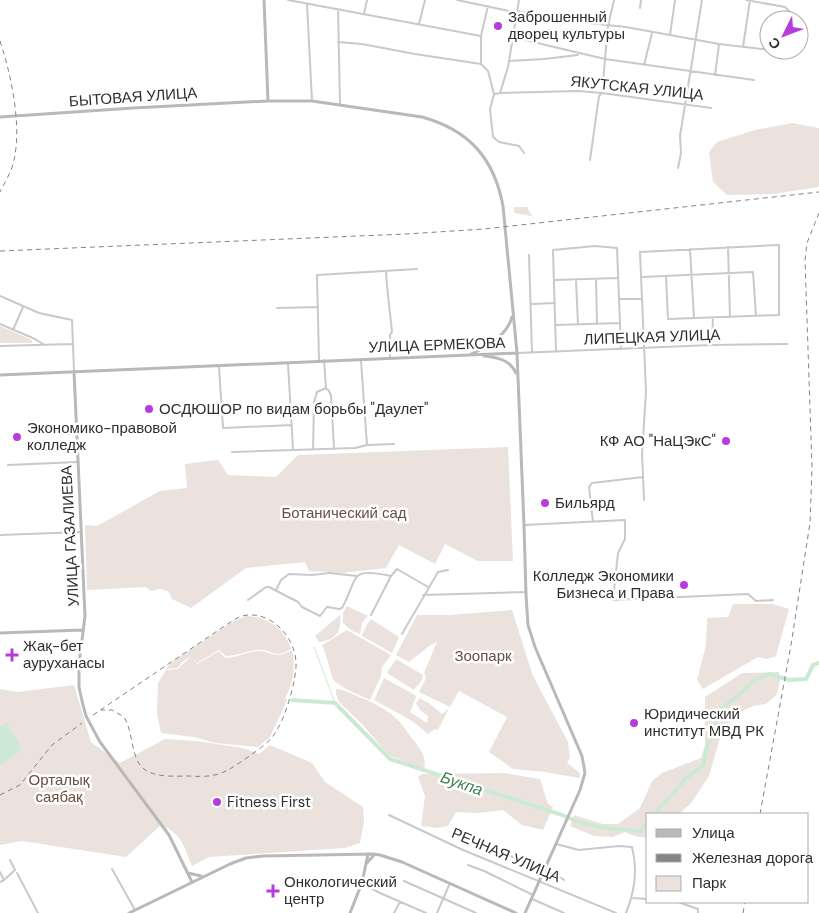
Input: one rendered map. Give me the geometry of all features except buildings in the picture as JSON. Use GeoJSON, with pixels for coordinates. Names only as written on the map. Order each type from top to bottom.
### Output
{"type":"FeatureCollection","features":[{"type":"Feature","properties":{"kind":"main road"},"geometry":{"type":"LineString","coordinates":[[264,0],[268,101]]}},
{"type":"Feature","properties":{"kind":"main road","name":"БЫТОВАЯ УЛИЦА"},"geometry":{"type":"LineString","coordinates":[[0,117],[268,101],[312,101],[422,117],[439,122],[458,131],[471,142],[490,167],[499,190],[504,217],[517,353]]}},
{"type":"Feature","properties":{"kind":"main road"},"geometry":{"type":"LineString","coordinates":[[470,355],[486,347],[502,333],[511,321],[513,314]]}},
{"type":"Feature","properties":{"kind":"main road","name":"УЛИЦА ЕРМЕКОВА"},"geometry":{"type":"LineString","coordinates":[[0,375],[517,353],[528,625],[535,647],[582,756],[585,773],[580,790],[525,913]]}},
{"type":"Feature","properties":{"kind":"main road"},"geometry":{"type":"LineString","coordinates":[[470,355],[497,358],[509,363],[518,376]]}},
{"type":"Feature","properties":{"kind":"main road","name":"УЛИЦА ГАЗАЛИЕВА"},"geometry":{"type":"LineString","coordinates":[[74,371],[85,616],[78,664],[82,702],[93,730],[112,760],[164,828],[192,882]]}},
{"type":"Feature","properties":{"kind":"main road"},"geometry":{"type":"LineString","coordinates":[[0,633],[83,630]]}},
{"type":"Feature","properties":{"kind":"main road"},"geometry":{"type":"LineString","coordinates":[[74,631],[81,641]]}},
{"type":"Feature","properties":{"kind":"main road"},"geometry":{"type":"LineString","coordinates":[[350,913],[362,883],[368,854]]}},
{"type":"Feature","properties":{"kind":"main road"},"geometry":{"type":"LineString","coordinates":[[365,865],[376,854]]}},
{"type":"Feature","properties":{"kind":"main road"},"geometry":{"type":"LineString","coordinates":[[130,913],[202,876],[250,858],[376,854],[402,862],[516,913]]}},
{"type":"Feature","properties":{"kind":"main road"},"geometry":{"type":"LineString","coordinates":[[184,885],[188,873],[202,876]]}},
{"type":"Feature","properties":{"kind":"street"},"geometry":{"type":"LineString","coordinates":[[288,0],[481,36]]}},
{"type":"Feature","properties":{"kind":"street"},"geometry":{"type":"LineString","coordinates":[[364,14],[367,0]]}},
{"type":"Feature","properties":{"kind":"street"},"geometry":{"type":"LineString","coordinates":[[419,25],[425,0]]}},
{"type":"Feature","properties":{"kind":"street"},"geometry":{"type":"LineString","coordinates":[[457,0],[509,12],[516,11],[759,49]]}},
{"type":"Feature","properties":{"kind":"street"},"geometry":{"type":"LineString","coordinates":[[500,93],[509,60],[519,0]]}},
{"type":"Feature","properties":{"kind":"street"},"geometry":{"type":"LineString","coordinates":[[590,160],[599,96],[602,93],[608,26],[614,0]]}},
{"type":"Feature","properties":{"kind":"street"},"geometry":{"type":"LineString","coordinates":[[640,8],[641,0]]}},
{"type":"Feature","properties":{"kind":"street"},"geometry":{"type":"LineString","coordinates":[[670,36],[675,0]]}},
{"type":"Feature","properties":{"kind":"street"},"geometry":{"type":"LineString","coordinates":[[678,168],[681,153],[680,136],[702,0]]}},
{"type":"Feature","properties":{"kind":"street"},"geometry":{"type":"LineString","coordinates":[[743,47],[748,0],[785,7],[788,10]]}},
{"type":"Feature","properties":{"kind":"street"},"geometry":{"type":"LineString","coordinates":[[307,4],[312,101]]}},
{"type":"Feature","properties":{"kind":"street"},"geometry":{"type":"LineString","coordinates":[[481,64],[481,36],[488,6]]}},
{"type":"Feature","properties":{"kind":"street"},"geometry":{"type":"LineString","coordinates":[[338,9],[340,104]]}},
{"type":"Feature","properties":{"kind":"street"},"geometry":{"type":"LineString","coordinates":[[644,65],[652,33]]}},
{"type":"Feature","properties":{"kind":"street"},"geometry":{"type":"LineString","coordinates":[[512,37],[605,59],[754,80]]}},
{"type":"Feature","properties":{"kind":"street"},"geometry":{"type":"LineString","coordinates":[[338,42],[362,44],[481,64],[488,71],[494,94],[490,109],[493,137],[499,142],[519,146],[524,153]]}},
{"type":"Feature","properties":{"kind":"street"},"geometry":{"type":"LineString","coordinates":[[715,75],[719,44]]}},
{"type":"Feature","properties":{"kind":"street"},"geometry":{"type":"LineString","coordinates":[[509,60],[544,59],[581,54]]}},
{"type":"Feature","properties":{"kind":"street","name":"ЯКУТСКАЯ УЛИЦА"},"geometry":{"type":"LineString","coordinates":[[494,94],[578,91],[711,108]]}},
{"type":"Feature","properties":{"kind":"street"},"geometry":{"type":"LineString","coordinates":[[644,500],[642,454],[646,399],[640,252],[779,245],[779,315],[668,319],[666,276]]}},
{"type":"Feature","properties":{"kind":"street"},"geometry":{"type":"LineString","coordinates":[[556,352],[553,250],[594,246],[617,248],[621,349]]}},
{"type":"Feature","properties":{"kind":"street"},"geometry":{"type":"LineString","coordinates":[[728,247],[730,317]]}},
{"type":"Feature","properties":{"kind":"street"},"geometry":{"type":"LineString","coordinates":[[690,249],[694,318]]}},
{"type":"Feature","properties":{"kind":"street"},"geometry":{"type":"LineString","coordinates":[[529,255],[532,353]]}},
{"type":"Feature","properties":{"kind":"street"},"geometry":{"type":"LineString","coordinates":[[319,360],[316,277],[318,274],[417,269]]}},
{"type":"Feature","properties":{"kind":"street"},"geometry":{"type":"LineString","coordinates":[[386,271],[391,316],[390,358]]}},
{"type":"Feature","properties":{"kind":"street"},"geometry":{"type":"LineString","coordinates":[[641,277],[754,273],[756,316]]}},
{"type":"Feature","properties":{"kind":"street"},"geometry":{"type":"LineString","coordinates":[[596,278],[597,324]]}},
{"type":"Feature","properties":{"kind":"street"},"geometry":{"type":"LineString","coordinates":[[554,280],[618,278]]}},
{"type":"Feature","properties":{"kind":"street"},"geometry":{"type":"LineString","coordinates":[[576,279],[578,325]]}},
{"type":"Feature","properties":{"kind":"street"},"geometry":{"type":"LineString","coordinates":[[0,296],[23,306],[13,330]]}},
{"type":"Feature","properties":{"kind":"street"},"geometry":{"type":"LineString","coordinates":[[619,299],[642,299]]}},
{"type":"Feature","properties":{"kind":"street"},"geometry":{"type":"LineString","coordinates":[[531,304],[554,303]]}},
{"type":"Feature","properties":{"kind":"street","name":"УЛИЦА ГАЗАЛИЕВА"},"geometry":{"type":"LineString","coordinates":[[23,306],[39,313],[72,320],[74,371]]}},
{"type":"Feature","properties":{"kind":"street"},"geometry":{"type":"LineString","coordinates":[[277,308],[318,307]]}},
{"type":"Feature","properties":{"kind":"street"},"geometry":{"type":"LineString","coordinates":[[712,345],[713,318]]}},
{"type":"Feature","properties":{"kind":"street"},"geometry":{"type":"LineString","coordinates":[[0,324],[35,339],[42,344]]}},
{"type":"Feature","properties":{"kind":"street"},"geometry":{"type":"LineString","coordinates":[[555,326],[620,324]]}},
{"type":"Feature","properties":{"kind":"street"},"geometry":{"type":"LineString","coordinates":[[0,346],[73,344]]}},
{"type":"Feature","properties":{"kind":"street","name":"ЛИПЕЦКАЯ УЛИЦА"},"geometry":{"type":"LineString","coordinates":[[517,353],[712,345],[788,344]]}},
{"type":"Feature","properties":{"kind":"street"},"geometry":{"type":"LineString","coordinates":[[360,359],[367,446]]}},
{"type":"Feature","properties":{"kind":"street"},"geometry":{"type":"LineString","coordinates":[[324,360],[326,388],[331,396],[334,449]]}},
{"type":"Feature","properties":{"kind":"street"},"geometry":{"type":"LineString","coordinates":[[288,362],[293,449]]}},
{"type":"Feature","properties":{"kind":"street"},"geometry":{"type":"LineString","coordinates":[[218,365],[223,428],[292,425]]}},
{"type":"Feature","properties":{"kind":"street"},"geometry":{"type":"LineString","coordinates":[[313,449],[314,402],[317,392],[326,388]]}},
{"type":"Feature","properties":{"kind":"street"},"geometry":{"type":"LineString","coordinates":[[332,411],[365,410]]}},
{"type":"Feature","properties":{"kind":"street"},"geometry":{"type":"LineString","coordinates":[[232,452],[355,448],[394,444]]}},
{"type":"Feature","properties":{"kind":"street"},"geometry":{"type":"LineString","coordinates":[[8,465],[78,462]]}},
{"type":"Feature","properties":{"kind":"street"},"geometry":{"type":"LineString","coordinates":[[593,522],[590,487],[592,483],[643,477]]}},
{"type":"Feature","properties":{"kind":"street"},"geometry":{"type":"LineString","coordinates":[[524,525],[626,520],[625,539],[618,553],[613,600],[748,594],[756,601],[773,600]]}},
{"type":"Feature","properties":{"kind":"street"},"geometry":{"type":"LineString","coordinates":[[0,535],[81,532]]}},
{"type":"Feature","properties":{"kind":"street"},"geometry":{"type":"LineString","coordinates":[[371,616],[391,576],[397,569],[428,587]]}},
{"type":"Feature","properties":{"kind":"street"},"geometry":{"type":"LineString","coordinates":[[402,634],[438,572],[448,570]]}},
{"type":"Feature","properties":{"kind":"street"},"geometry":{"type":"LineString","coordinates":[[276,590],[281,580],[289,574],[312,575],[329,573],[357,576]]}},
{"type":"Feature","properties":{"kind":"street"},"geometry":{"type":"LineString","coordinates":[[248,600],[266,587],[276,590],[320,616],[327,608],[342,608],[357,576],[362,573],[391,576]]}},
{"type":"Feature","properties":{"kind":"street"},"geometry":{"type":"LineString","coordinates":[[423,595],[526,592]]}},
{"type":"Feature","properties":{"kind":"street","name":"РЕЧНАЯ УЛИЦА"},"geometry":{"type":"LineString","coordinates":[[389,815],[462,850],[616,913]]}},
{"type":"Feature","properties":{"kind":"street"},"geometry":{"type":"LineString","coordinates":[[463,834],[498,851],[544,870],[554,872],[564,880]]}},
{"type":"Feature","properties":{"kind":"street"},"geometry":{"type":"LineString","coordinates":[[556,844],[579,850],[619,846],[632,848],[636,866],[632,898],[626,913]]}},
{"type":"Feature","properties":{"kind":"street"},"geometry":{"type":"LineString","coordinates":[[0,882],[15,870],[10,860]]}},
{"type":"Feature","properties":{"kind":"street"},"geometry":{"type":"LineString","coordinates":[[468,865],[533,895]]}},
{"type":"Feature","properties":{"kind":"street"},"geometry":{"type":"LineString","coordinates":[[112,869],[135,910]]}},
{"type":"Feature","properties":{"kind":"street"},"geometry":{"type":"LineString","coordinates":[[0,872],[4,880]]}},
{"type":"Feature","properties":{"kind":"street"},"geometry":{"type":"LineString","coordinates":[[17,873],[38,913]]}},
{"type":"Feature","properties":{"kind":"street"},"geometry":{"type":"LineString","coordinates":[[404,881],[476,913]]}},
{"type":"Feature","properties":{"kind":"street"},"geometry":{"type":"LineString","coordinates":[[362,883],[426,913]]}},
{"type":"Feature","properties":{"kind":"street"},"geometry":{"type":"LineString","coordinates":[[437,913],[450,883]]}},
{"type":"Feature","properties":{"kind":"street"},"geometry":{"type":"LineString","coordinates":[[632,898],[646,899]]}},
{"type":"Feature","properties":{"kind":"street"},"geometry":{"type":"LineString","coordinates":[[532,899],[564,913]]}},
{"type":"Feature","properties":{"kind":"street"},"geometry":{"type":"LineString","coordinates":[[394,913],[400,902]]}},
{"type":"Feature","properties":{"kind":"street"},"geometry":{"type":"LineString","coordinates":[[681,903],[698,909],[698,913]]}},
{"type":"Feature","properties":{"kind":"green space"},"geometry":{"type":"Polygon","coordinates":[[[792,123],[819,128],[819,187],[773,194],[727,195],[713,182],[709,152],[717,142],[755,130],[792,123]]]}},
{"type":"Feature","properties":{"kind":"green space"},"geometry":{"type":"Polygon","coordinates":[[[514,207],[527,207],[532,216],[514,213],[514,207]]]}},
{"type":"Feature","properties":{"kind":"green space"},"geometry":{"type":"Polygon","coordinates":[[[0,326],[32,340],[32,343],[0,343],[0,326]]]}},
{"type":"Feature","properties":{"kind":"green space","name":"Ботанический сад"},"geometry":{"type":"Polygon","coordinates":[[[508,447],[513,561],[478,561],[445,544],[435,564],[399,545],[386,568],[342,573],[309,571],[305,562],[246,568],[191,608],[172,599],[168,591],[160,589],[151,591],[146,587],[87,590],[85,525],[97,526],[160,491],[187,488],[185,464],[218,460],[228,475],[276,477],[298,455],[508,447]]]}},
{"type":"Feature","properties":{"kind":"green space"},"geometry":{"type":"Polygon","coordinates":[[[733,604],[772,604],[789,609],[776,656],[767,659],[758,657],[703,689],[697,680],[706,645],[707,618],[728,617],[733,604]]]}},
{"type":"Feature","properties":{"kind":"green space"},"geometry":{"type":"Polygon","coordinates":[[[347,606],[368,616],[362,623],[360,634],[352,631],[343,623],[343,613],[347,606]]]}},
{"type":"Feature","properties":{"kind":"green space","name":"Зоопарк"},"geometry":{"type":"Polygon","coordinates":[[[512,610],[533,676],[568,742],[570,757],[567,763],[580,773],[579,778],[513,769],[489,752],[507,717],[459,691],[450,707],[419,692],[426,678],[424,673],[437,642],[409,662],[396,655],[417,615],[449,615],[512,610]]]}},
{"type":"Feature","properties":{"kind":"green space"},"geometry":{"type":"Polygon","coordinates":[[[340,615],[340,626],[337,634],[330,639],[319,642],[315,636],[340,615]]]}},
{"type":"Feature","properties":{"kind":"green space"},"geometry":{"type":"Polygon","coordinates":[[[246,616],[268,621],[274,625],[284,635],[291,649],[280,654],[257,650],[226,656],[219,650],[197,663],[191,657],[197,664],[219,651],[225,658],[257,651],[280,655],[292,650],[294,668],[292,681],[285,698],[287,700],[270,737],[258,747],[215,743],[194,737],[161,733],[157,713],[158,683],[166,670],[178,669],[191,656],[182,662],[178,668],[166,669],[173,661],[230,623],[246,616]]]}},
{"type":"Feature","properties":{"kind":"green space"},"geometry":{"type":"Polygon","coordinates":[[[371,619],[399,637],[392,653],[362,636],[371,619]]]}},
{"type":"Feature","properties":{"kind":"green space"},"geometry":{"type":"Polygon","coordinates":[[[347,630],[391,655],[382,667],[381,676],[370,700],[338,684],[332,677],[322,645],[347,630]]]}},
{"type":"Feature","properties":{"kind":"green space"},"geometry":{"type":"Polygon","coordinates":[[[396,659],[423,675],[422,680],[414,690],[387,673],[396,659]]]}},
{"type":"Feature","properties":{"kind":"green space"},"geometry":{"type":"Polygon","coordinates":[[[779,672],[780,681],[777,694],[766,704],[753,706],[741,712],[723,728],[709,776],[691,803],[680,813],[646,813],[646,837],[625,832],[613,837],[594,836],[570,826],[574,815],[603,824],[618,824],[640,808],[652,781],[662,773],[701,758],[705,745],[705,697],[742,673],[779,672]]]}},
{"type":"Feature","properties":{"kind":"green space"},"geometry":{"type":"Polygon","coordinates":[[[384,678],[415,695],[416,697],[410,712],[427,723],[428,716],[420,710],[416,703],[420,698],[442,714],[449,708],[438,730],[435,729],[428,734],[412,721],[374,700],[384,678]]]}},
{"type":"Feature","properties":{"kind":"green space","name":"Орталық саябақ"},"geometry":{"type":"Polygon","coordinates":[[[74,685],[91,742],[120,763],[165,739],[196,741],[243,748],[259,754],[270,745],[312,763],[325,782],[363,807],[364,822],[360,843],[345,848],[209,857],[192,866],[178,837],[161,825],[126,857],[22,841],[0,845],[0,689],[18,692],[74,685]]]}},
{"type":"Feature","properties":{"kind":"green space"},"geometry":{"type":"Polygon","coordinates":[[[336,689],[371,702],[386,710],[398,720],[421,751],[425,761],[424,769],[390,756],[362,724],[339,702],[336,689]]]}},
{"type":"Feature","properties":{"kind":"green space"},"geometry":{"type":"Polygon","coordinates":[[[504,773],[540,779],[548,804],[553,807],[543,830],[522,825],[503,810],[478,813],[456,812],[448,826],[437,828],[421,826],[425,796],[418,777],[422,774],[504,773]]]}},
{"type":"Feature","properties":{"kind":"shaded area"},"geometry":{"type":"Polygon","coordinates":[[[7,723],[22,749],[0,766],[0,726],[7,723]]]}},
{"type":"Feature","properties":{"kind":"waterway"},"geometry":{"type":"LineString","coordinates":[[314,647],[335,703]]}},
{"type":"Feature","properties":{"kind":"waterway","name":"Букпа"},"geometry":{"type":"LineString","coordinates":[[656,813],[687,777],[703,766],[707,746],[722,709],[755,680],[770,674],[789,680],[806,679],[813,665],[819,663]]}},
{"type":"Feature","properties":{"kind":"waterway","name":"Букпа"},"geometry":{"type":"LineString","coordinates":[[292,700],[335,703],[390,759],[591,825],[611,829],[641,831],[646,825]]}},
{"type":"Feature","properties":{"kind":"railway"},"geometry":{"type":"LineString","coordinates":[[0,41],[11,84],[17,131],[13,164],[0,192]]}},
{"type":"Feature","properties":{"kind":"railway"},"geometry":{"type":"LineString","coordinates":[[0,251],[484,229],[819,192]]}},
{"type":"Feature","properties":{"kind":"railway"},"geometry":{"type":"LineString","coordinates":[[760,813],[791,645],[810,523],[812,467],[805,260],[807,243],[819,213]]}},
{"type":"Feature","properties":{"kind":"railway"},"geometry":{"type":"LineString","coordinates":[[93,715],[242,616],[252,615],[271,621],[286,635],[295,653],[296,669],[293,686],[281,722],[275,733],[269,741],[256,751],[221,773],[207,776],[172,776],[149,772],[140,765],[137,759],[124,717],[112,710],[101,710]]}},
{"type":"Feature","properties":{"kind":"railway"},"geometry":{"type":"LineString","coordinates":[[0,795],[20,785],[52,745],[82,723]]}},
{"type":"Feature","properties":{"kind":"railway"},"geometry":{"type":"LineString","coordinates":[[743,913],[745,903]]}},
{"type":"Feature","properties":{"kind":"place","name":"Заброшенный дворец культуры"},"geometry":{"type":"Point","coordinates":[498,26]}},
{"type":"Feature","properties":{"kind":"place","name":"ОСДЮШОР по видам борьбы \"Даулет\""},"geometry":{"type":"Point","coordinates":[149,409]}},
{"type":"Feature","properties":{"kind":"place","name":"Экономико-правовой колледж"},"geometry":{"type":"Point","coordinates":[17,437]}},
{"type":"Feature","properties":{"kind":"place","name":"КФ АО \"НаЦЭкС\""},"geometry":{"type":"Point","coordinates":[726,441]}},
{"type":"Feature","properties":{"kind":"place","name":"Бильярд"},"geometry":{"type":"Point","coordinates":[545,503]}},
{"type":"Feature","properties":{"kind":"place","name":"Колледж Экономики Бизнеса и Права"},"geometry":{"type":"Point","coordinates":[684,585]}},
{"type":"Feature","properties":{"kind":"place","name":"Жақ-бет ауруханасы"},"geometry":{"type":"Point","coordinates":[12,655]}},
{"type":"Feature","properties":{"kind":"place","name":"Юридический институт МВД РК"},"geometry":{"type":"Point","coordinates":[634,723]}},
{"type":"Feature","properties":{"kind":"place","name":"Fitness First"},"geometry":{"type":"Point","coordinates":[217,802]}},
{"type":"Feature","properties":{"kind":"place","name":"Онкологический центр"},"geometry":{"type":"Point","coordinates":[273,891]}}]}
